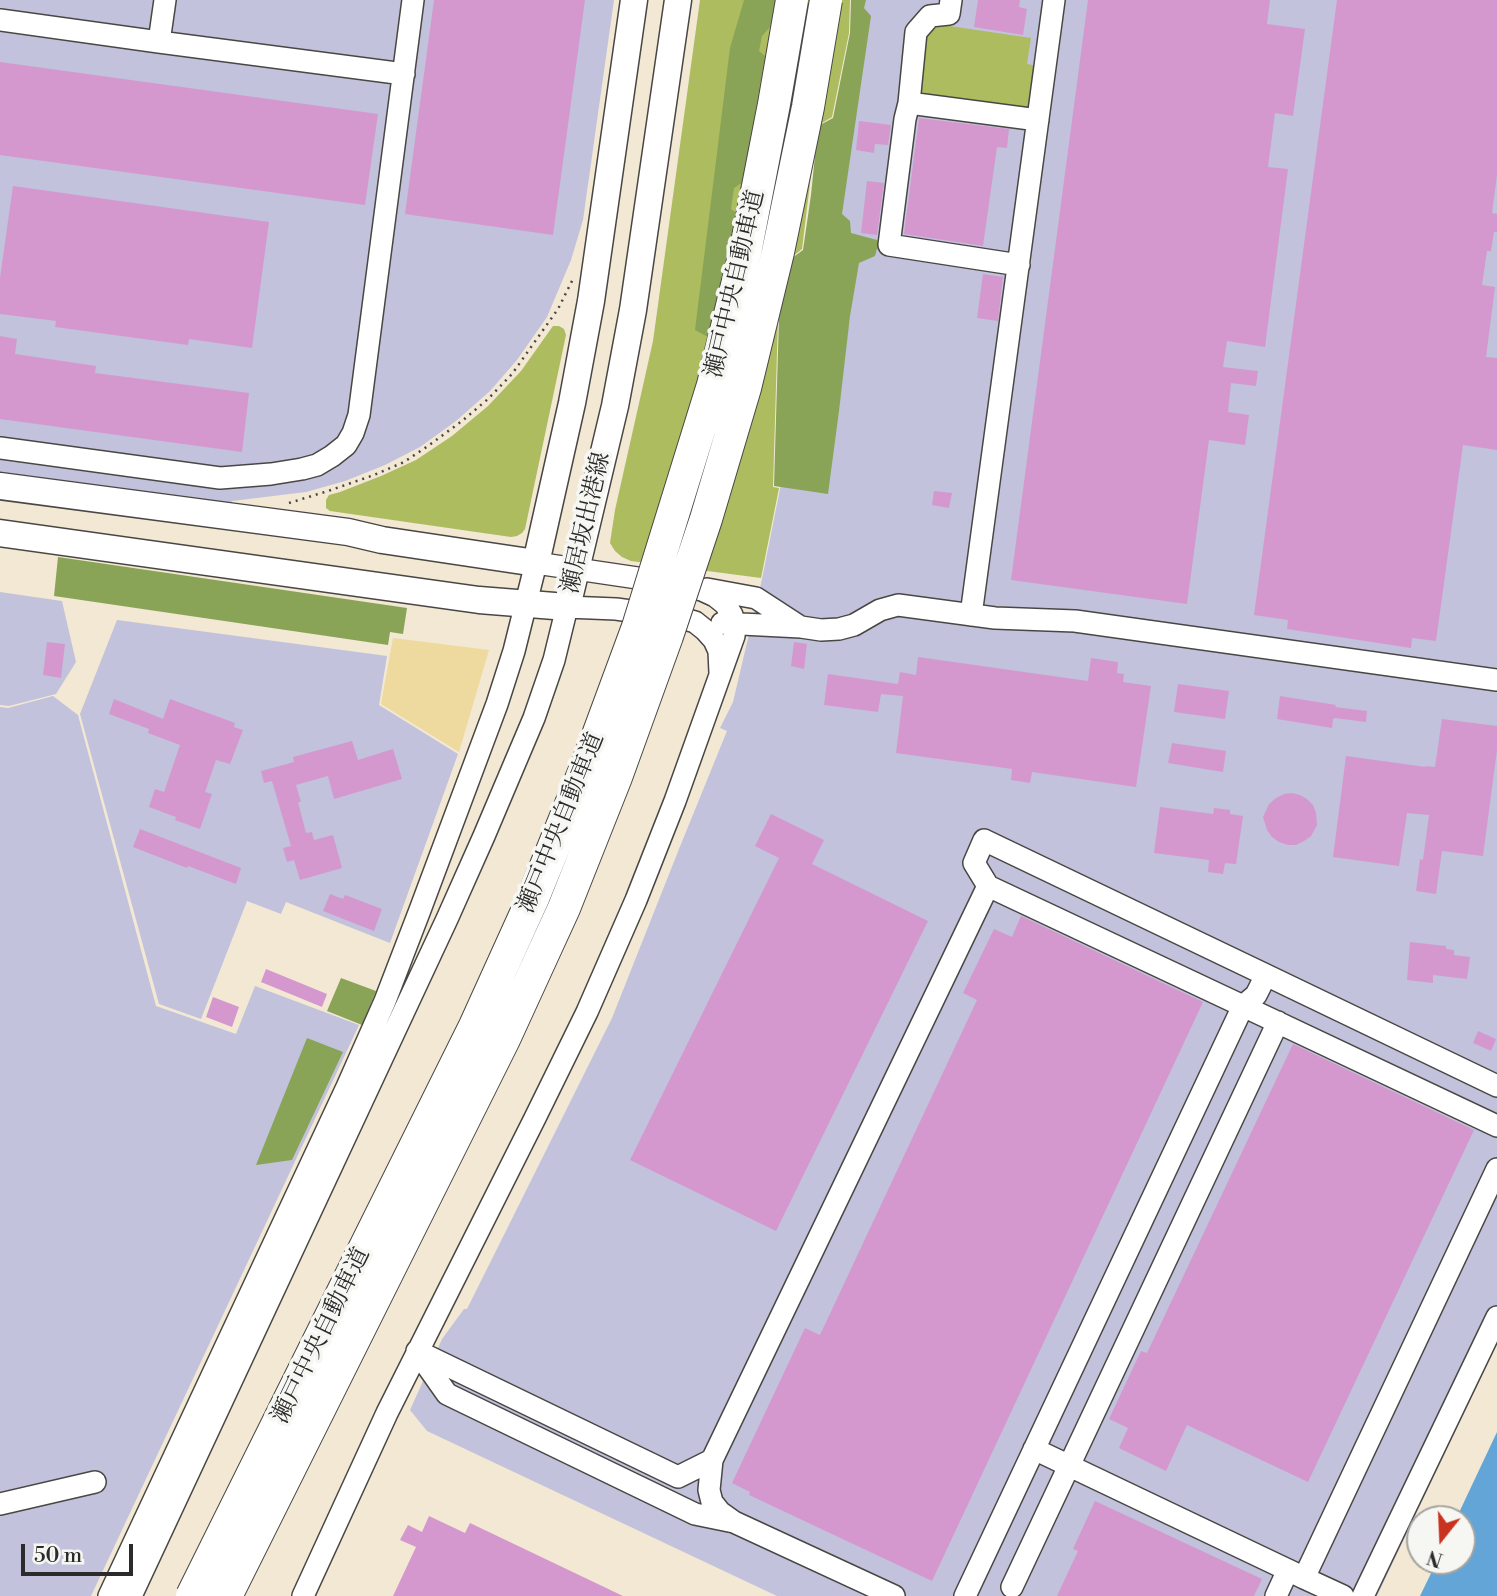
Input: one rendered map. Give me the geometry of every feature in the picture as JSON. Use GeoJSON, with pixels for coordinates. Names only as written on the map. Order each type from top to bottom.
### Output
{"type":"FeatureCollection","features":[{"type":"Feature","properties":{"kind":"highway","name":"瀬戸中央自動車道"},"geometry":{"type":"LineString","coordinates":[[192,1596],[475,1026],[533,898],[587,765],[638,627],[713,385],[746,248],[792,0]]}},
{"type":"Feature","properties":{"kind":"highway","name":"瀬戸中央自動車道"},"geometry":{"type":"LineString","coordinates":[[226,1596],[503,1039],[564,908],[616,777],[706,519],[745,388],[808,107],[826,0]]}},
{"type":"Feature","properties":{"kind":"main road","name":"瀬居坂出港線"},"geometry":{"type":"LineString","coordinates":[[0,486],[348,532],[382,540],[536,563],[572,403],[591,302],[634,0]]}},
{"type":"Feature","properties":{"kind":"main road","name":"瀬居坂出港線"},"geometry":{"type":"LineString","coordinates":[[0,533],[479,600],[567,607],[615,406],[633,310],[678,0]]}},
{"type":"Feature","properties":{"kind":"street"},"geometry":{"type":"LineString","coordinates":[[159,43],[165,0]]}},
{"type":"Feature","properties":{"kind":"street"},"geometry":{"type":"LineString","coordinates":[[0,448],[227,478],[317,465],[346,445],[359,415],[413,0]]}},
{"type":"Feature","properties":{"kind":"street"},"geometry":{"type":"LineString","coordinates":[[951,0],[949,14],[930,16],[916,33],[889,246],[1019,265]]}},
{"type":"Feature","properties":{"kind":"street"},"geometry":{"type":"LineString","coordinates":[[971,615],[1054,0]]}},
{"type":"Feature","properties":{"kind":"street"},"geometry":{"type":"LineString","coordinates":[[0,20],[404,74]]}},
{"type":"Feature","properties":{"kind":"street"},"geometry":{"type":"LineString","coordinates":[[909,103],[1038,120]]}},
{"type":"Feature","properties":{"kind":"street"},"geometry":{"type":"LineString","coordinates":[[109,1596],[385,1001],[497,704],[536,563],[756,598],[801,627]]}},
{"type":"Feature","properties":{"kind":"street"},"geometry":{"type":"LineString","coordinates":[[303,1596],[417,1352],[587,1012],[636,900],[670,813],[720,678],[735,625],[725,604],[715,596],[678,584]]}},
{"type":"Feature","properties":{"kind":"street"},"geometry":{"type":"LineString","coordinates":[[131,1596],[485,836],[534,718],[554,660],[567,607],[616,609],[735,625],[821,630],[855,625],[880,610],[898,605],[995,618],[1075,621],[1497,680]]}},
{"type":"Feature","properties":{"kind":"street"},"geometry":{"type":"LineString","coordinates":[[681,618],[695,622],[714,640],[721,662],[720,678]]}},
{"type":"Feature","properties":{"kind":"street"},"geometry":{"type":"LineString","coordinates":[[1497,1086],[984,840],[974,863],[988,886],[1497,1126]]}},
{"type":"Feature","properties":{"kind":"street"},"geometry":{"type":"LineString","coordinates":[[894,1596],[734,1522],[720,1512],[712,1502],[709,1490],[712,1460],[988,886]]}},
{"type":"Feature","properties":{"kind":"street"},"geometry":{"type":"LineString","coordinates":[[965,1596],[1243,1006],[1256,995],[1266,975]]}},
{"type":"Feature","properties":{"kind":"street"},"geometry":{"type":"LineString","coordinates":[[1012,1587],[1278,1022]]}},
{"type":"Feature","properties":{"kind":"street"},"geometry":{"type":"LineString","coordinates":[[1276,1596],[1296,1574],[1497,1169]]}},
{"type":"Feature","properties":{"kind":"street"},"geometry":{"type":"LineString","coordinates":[[1363,1596],[1497,1317]]}},
{"type":"Feature","properties":{"kind":"street"},"geometry":{"type":"LineString","coordinates":[[417,1352],[678,1477],[712,1460]]}},
{"type":"Feature","properties":{"kind":"street"},"geometry":{"type":"LineString","coordinates":[[417,1352],[447,1394],[695,1514],[734,1522]]}},
{"type":"Feature","properties":{"kind":"street"},"geometry":{"type":"LineString","coordinates":[[1034,1449],[1343,1596]]}},
{"type":"Feature","properties":{"kind":"street"},"geometry":{"type":"LineString","coordinates":[[0,1504],[95,1482]]}},
{"type":"Feature","properties":{"kind":"path"},"geometry":{"type":"LineString","coordinates":[[281,505],[394,466],[462,422],[512,374],[558,309],[576,274]]}},
{"type":"Feature","properties":{"kind":"shaded area"},"geometry":{"type":"Polygon","coordinates":[[[0,0],[614,0],[583,220],[571,260],[547,317],[517,360],[490,391],[456,421],[420,447],[345,481],[306,492],[232,501],[231,505],[0,475],[0,0]]]}},
{"type":"Feature","properties":{"kind":"shaded area"},"geometry":{"type":"Polygon","coordinates":[[[861,0],[1497,0],[1497,1344],[1420,1505],[1406,1505],[1406,1535],[1377,1596],[777,1596],[427,1431],[410,1410],[442,1339],[464,1309],[467,1309],[612,1018],[727,731],[720,728],[733,702],[785,464],[861,0]]]}},
{"type":"Feature","properties":{"kind":"shaded area"},"geometry":{"type":"Polygon","coordinates":[[[0,592],[62,601],[76,662],[56,694],[9,706],[0,705],[0,592]]]}},
{"type":"Feature","properties":{"kind":"shaded area"},"geometry":{"type":"Polygon","coordinates":[[[117,620],[387,656],[379,705],[458,754],[390,943],[286,902],[281,914],[247,901],[201,1019],[159,1004],[80,714],[117,620]]]}},
{"type":"Feature","properties":{"kind":"shaded area"},"geometry":{"type":"Polygon","coordinates":[[[53,696],[78,715],[156,1006],[236,1034],[255,986],[359,1025],[91,1596],[0,1596],[0,707],[8,708],[53,696]]]}},
{"type":"Feature","properties":{"kind":"green space"},"geometry":{"type":"Polygon","coordinates":[[[700,0],[850,0],[849,33],[832,117],[817,126],[802,249],[787,261],[778,318],[773,487],[779,488],[761,578],[631,561],[615,551],[610,543],[653,341],[700,0]]]}},
{"type":"Feature","properties":{"kind":"green space"},"geometry":{"type":"Polygon","coordinates":[[[744,0],[776,0],[770,27],[762,36],[759,51],[765,56],[743,182],[734,188],[731,209],[736,213],[708,337],[695,330],[730,48],[744,0]]]}},
{"type":"Feature","properties":{"kind":"green space"},"geometry":{"type":"Polygon","coordinates":[[[851,0],[866,0],[864,8],[871,16],[842,214],[850,221],[851,233],[877,240],[878,245],[875,256],[859,263],[828,494],[774,486],[779,318],[788,261],[803,250],[818,126],[833,118],[850,33],[851,0]]]}},
{"type":"Feature","properties":{"kind":"green space"},"geometry":{"type":"Polygon","coordinates":[[[936,24],[1031,38],[1027,64],[1038,66],[1032,110],[924,96],[915,83],[921,35],[936,24]]]}},
{"type":"Feature","properties":{"kind":"green space"},"geometry":{"type":"Polygon","coordinates":[[[553,326],[564,329],[566,335],[522,533],[511,537],[330,511],[326,508],[329,495],[416,460],[452,436],[488,406],[521,371],[553,326]]]}},
{"type":"Feature","properties":{"kind":"green space"},"geometry":{"type":"Polygon","coordinates":[[[58,557],[407,608],[403,634],[390,632],[388,645],[54,596],[58,557]]]}},
{"type":"Feature","properties":{"kind":"green space"},"geometry":{"type":"Polygon","coordinates":[[[341,978],[376,991],[362,1025],[327,1011],[341,978]]]}},
{"type":"Feature","properties":{"kind":"green space"},"geometry":{"type":"Polygon","coordinates":[[[307,1038],[343,1052],[292,1160],[256,1165],[307,1038]]]}},
{"type":"Feature","properties":{"kind":"sand"},"geometry":{"type":"Polygon","coordinates":[[[393,638],[489,650],[459,752],[381,704],[393,638]]]}},
{"type":"Feature","properties":{"kind":"water"},"geometry":{"type":"Polygon","coordinates":[[[1497,1432],[1497,1596],[1420,1596],[1430,1575],[1476,1575],[1476,1505],[1463,1505],[1497,1432]]]}},
{"type":"Feature","properties":{"kind":"building"},"geometry":{"type":"Polygon","coordinates":[[[434,0],[585,0],[553,235],[405,214],[434,0]]]}},
{"type":"Feature","properties":{"kind":"building"},"geometry":{"type":"Polygon","coordinates":[[[978,0],[1020,0],[1019,7],[1027,9],[1023,35],[974,27],[978,0]]]}},
{"type":"Feature","properties":{"kind":"building"},"geometry":{"type":"Polygon","coordinates":[[[1088,0],[1270,0],[1267,24],[1305,29],[1293,116],[1275,113],[1268,167],[1288,169],[1265,347],[1227,341],[1223,367],[1258,371],[1256,386],[1231,383],[1228,412],[1249,415],[1245,445],[1209,440],[1187,604],[1011,580],[1088,0]]]}},
{"type":"Feature","properties":{"kind":"building"},"geometry":{"type":"Polygon","coordinates":[[[1337,0],[1497,0],[1497,175],[1492,213],[1497,214],[1497,232],[1494,232],[1491,251],[1487,251],[1482,285],[1495,287],[1486,357],[1497,358],[1497,450],[1463,445],[1436,641],[1412,638],[1411,648],[1287,629],[1288,620],[1254,615],[1337,0]]]}},
{"type":"Feature","properties":{"kind":"building"},"geometry":{"type":"Polygon","coordinates":[[[0,62],[378,114],[365,205],[0,155],[0,62]]]}},
{"type":"Feature","properties":{"kind":"building"},"geometry":{"type":"Polygon","coordinates":[[[919,118],[1009,129],[1007,148],[997,147],[983,246],[904,234],[919,118]]]}},
{"type":"Feature","properties":{"kind":"building"},"geometry":{"type":"Polygon","coordinates":[[[859,121],[891,125],[888,145],[875,144],[874,153],[856,150],[859,121]]]}},
{"type":"Feature","properties":{"kind":"building"},"geometry":{"type":"Polygon","coordinates":[[[867,181],[884,183],[877,235],[861,233],[867,181]]]}},
{"type":"Feature","properties":{"kind":"building"},"geometry":{"type":"Polygon","coordinates":[[[13,186],[269,222],[252,348],[189,339],[188,345],[55,327],[56,321],[0,314],[0,278],[13,186]]]}},
{"type":"Feature","properties":{"kind":"building"},"geometry":{"type":"Polygon","coordinates":[[[983,274],[1003,277],[998,321],[977,318],[983,274]]]}},
{"type":"Feature","properties":{"kind":"building"},"geometry":{"type":"Polygon","coordinates":[[[0,336],[17,339],[15,354],[96,366],[95,373],[249,393],[242,452],[0,419],[0,336]]]}},
{"type":"Feature","properties":{"kind":"building"},"geometry":{"type":"Polygon","coordinates":[[[934,491],[952,493],[949,508],[932,505],[934,491]]]}},
{"type":"Feature","properties":{"kind":"building"},"geometry":{"type":"Polygon","coordinates":[[[47,642],[65,644],[61,678],[43,675],[47,642]]]}},
{"type":"Feature","properties":{"kind":"building"},"geometry":{"type":"Polygon","coordinates":[[[794,642],[807,644],[804,669],[791,666],[794,642]]]}},
{"type":"Feature","properties":{"kind":"building"},"geometry":{"type":"Polygon","coordinates":[[[918,657],[1088,681],[1091,658],[1118,662],[1117,673],[1124,674],[1123,682],[1151,686],[1136,787],[1032,772],[1030,783],[1011,780],[1012,769],[896,753],[903,696],[881,694],[878,712],[824,705],[828,674],[898,684],[900,672],[916,675],[918,657]]]}},
{"type":"Feature","properties":{"kind":"building"},"geometry":{"type":"Polygon","coordinates":[[[1178,684],[1229,691],[1225,719],[1174,712],[1178,684]]]}},
{"type":"Feature","properties":{"kind":"building"},"geometry":{"type":"Polygon","coordinates":[[[1280,696],[1367,711],[1366,722],[1335,718],[1332,728],[1277,719],[1280,696]]]}},
{"type":"Feature","properties":{"kind":"building"},"geometry":{"type":"Polygon","coordinates":[[[114,699],[163,719],[170,699],[235,723],[234,727],[243,730],[230,764],[216,760],[205,792],[212,794],[200,829],[149,807],[155,789],[164,792],[180,745],[148,733],[149,729],[109,714],[114,699]]]}},
{"type":"Feature","properties":{"kind":"building"},"geometry":{"type":"Polygon","coordinates":[[[1442,719],[1497,726],[1497,750],[1483,856],[1442,851],[1436,894],[1416,891],[1429,815],[1407,813],[1399,866],[1333,857],[1346,756],[1435,767],[1442,719]]]}},
{"type":"Feature","properties":{"kind":"building"},"geometry":{"type":"Polygon","coordinates":[[[352,741],[358,760],[393,749],[402,779],[334,799],[328,776],[296,785],[306,833],[312,832],[314,840],[333,835],[342,868],[300,880],[294,860],[287,862],[283,848],[291,846],[272,781],[264,783],[261,771],[294,762],[293,757],[352,741]]]}},
{"type":"Feature","properties":{"kind":"building"},"geometry":{"type":"Polygon","coordinates":[[[1172,743],[1226,751],[1223,772],[1168,763],[1172,743]]]}},
{"type":"Feature","properties":{"kind":"building"},"geometry":{"type":"Polygon","coordinates":[[[1292,793],[1307,799],[1313,805],[1317,825],[1311,836],[1304,841],[1288,845],[1272,837],[1263,817],[1269,804],[1276,798],[1292,793]]]}},
{"type":"Feature","properties":{"kind":"building"},"geometry":{"type":"Polygon","coordinates":[[[1160,807],[1213,814],[1214,808],[1230,810],[1230,814],[1243,816],[1236,864],[1225,863],[1223,874],[1208,872],[1209,860],[1154,853],[1160,807]]]}},
{"type":"Feature","properties":{"kind":"building"},"geometry":{"type":"Polygon","coordinates":[[[771,814],[824,840],[812,864],[928,921],[776,1231],[630,1160],[779,858],[755,846],[771,814]]]}},
{"type":"Feature","properties":{"kind":"building"},"geometry":{"type":"Polygon","coordinates":[[[140,829],[241,868],[236,884],[133,847],[140,829]]]}},
{"type":"Feature","properties":{"kind":"building"},"geometry":{"type":"Polygon","coordinates":[[[330,894],[343,899],[345,895],[382,909],[374,931],[323,911],[330,894]]]}},
{"type":"Feature","properties":{"kind":"building"},"geometry":{"type":"Polygon","coordinates":[[[1021,916],[1203,1002],[932,1581],[749,1495],[750,1492],[732,1483],[805,1328],[820,1335],[977,1000],[963,993],[994,929],[1012,937],[1021,916]]]}},
{"type":"Feature","properties":{"kind":"building"},"geometry":{"type":"Polygon","coordinates":[[[1410,942],[1446,946],[1446,949],[1454,950],[1454,955],[1470,957],[1467,979],[1433,975],[1433,983],[1407,980],[1410,942]]]}},
{"type":"Feature","properties":{"kind":"building"},"geometry":{"type":"Polygon","coordinates":[[[266,969],[327,994],[322,1007],[261,982],[266,969]]]}},
{"type":"Feature","properties":{"kind":"building"},"geometry":{"type":"Polygon","coordinates":[[[213,997],[239,1007],[232,1027],[206,1017],[213,997]]]}},
{"type":"Feature","properties":{"kind":"building"},"geometry":{"type":"Polygon","coordinates":[[[1478,1031],[1496,1039],[1491,1051],[1473,1043],[1478,1031]]]}},
{"type":"Feature","properties":{"kind":"building"},"geometry":{"type":"Polygon","coordinates":[[[1293,1044],[1474,1130],[1308,1482],[1187,1425],[1166,1471],[1119,1448],[1128,1428],[1109,1419],[1141,1351],[1147,1353],[1293,1044]]]}},
{"type":"Feature","properties":{"kind":"building"},"geometry":{"type":"Polygon","coordinates":[[[1095,1501],[1262,1579],[1254,1596],[1057,1596],[1078,1551],[1073,1549],[1095,1501]]]}},
{"type":"Feature","properties":{"kind":"building"},"geometry":{"type":"Polygon","coordinates":[[[429,1516],[465,1533],[470,1523],[623,1596],[393,1596],[416,1547],[400,1540],[408,1525],[422,1532],[429,1516]]]}},
{"type":"Feature","properties":{"kind":"railway"},"geometry":{"type":"LineString","coordinates":[[205,1596],[486,1030],[545,902],[601,766],[649,631],[726,387],[760,250],[806,0]]}}]}
